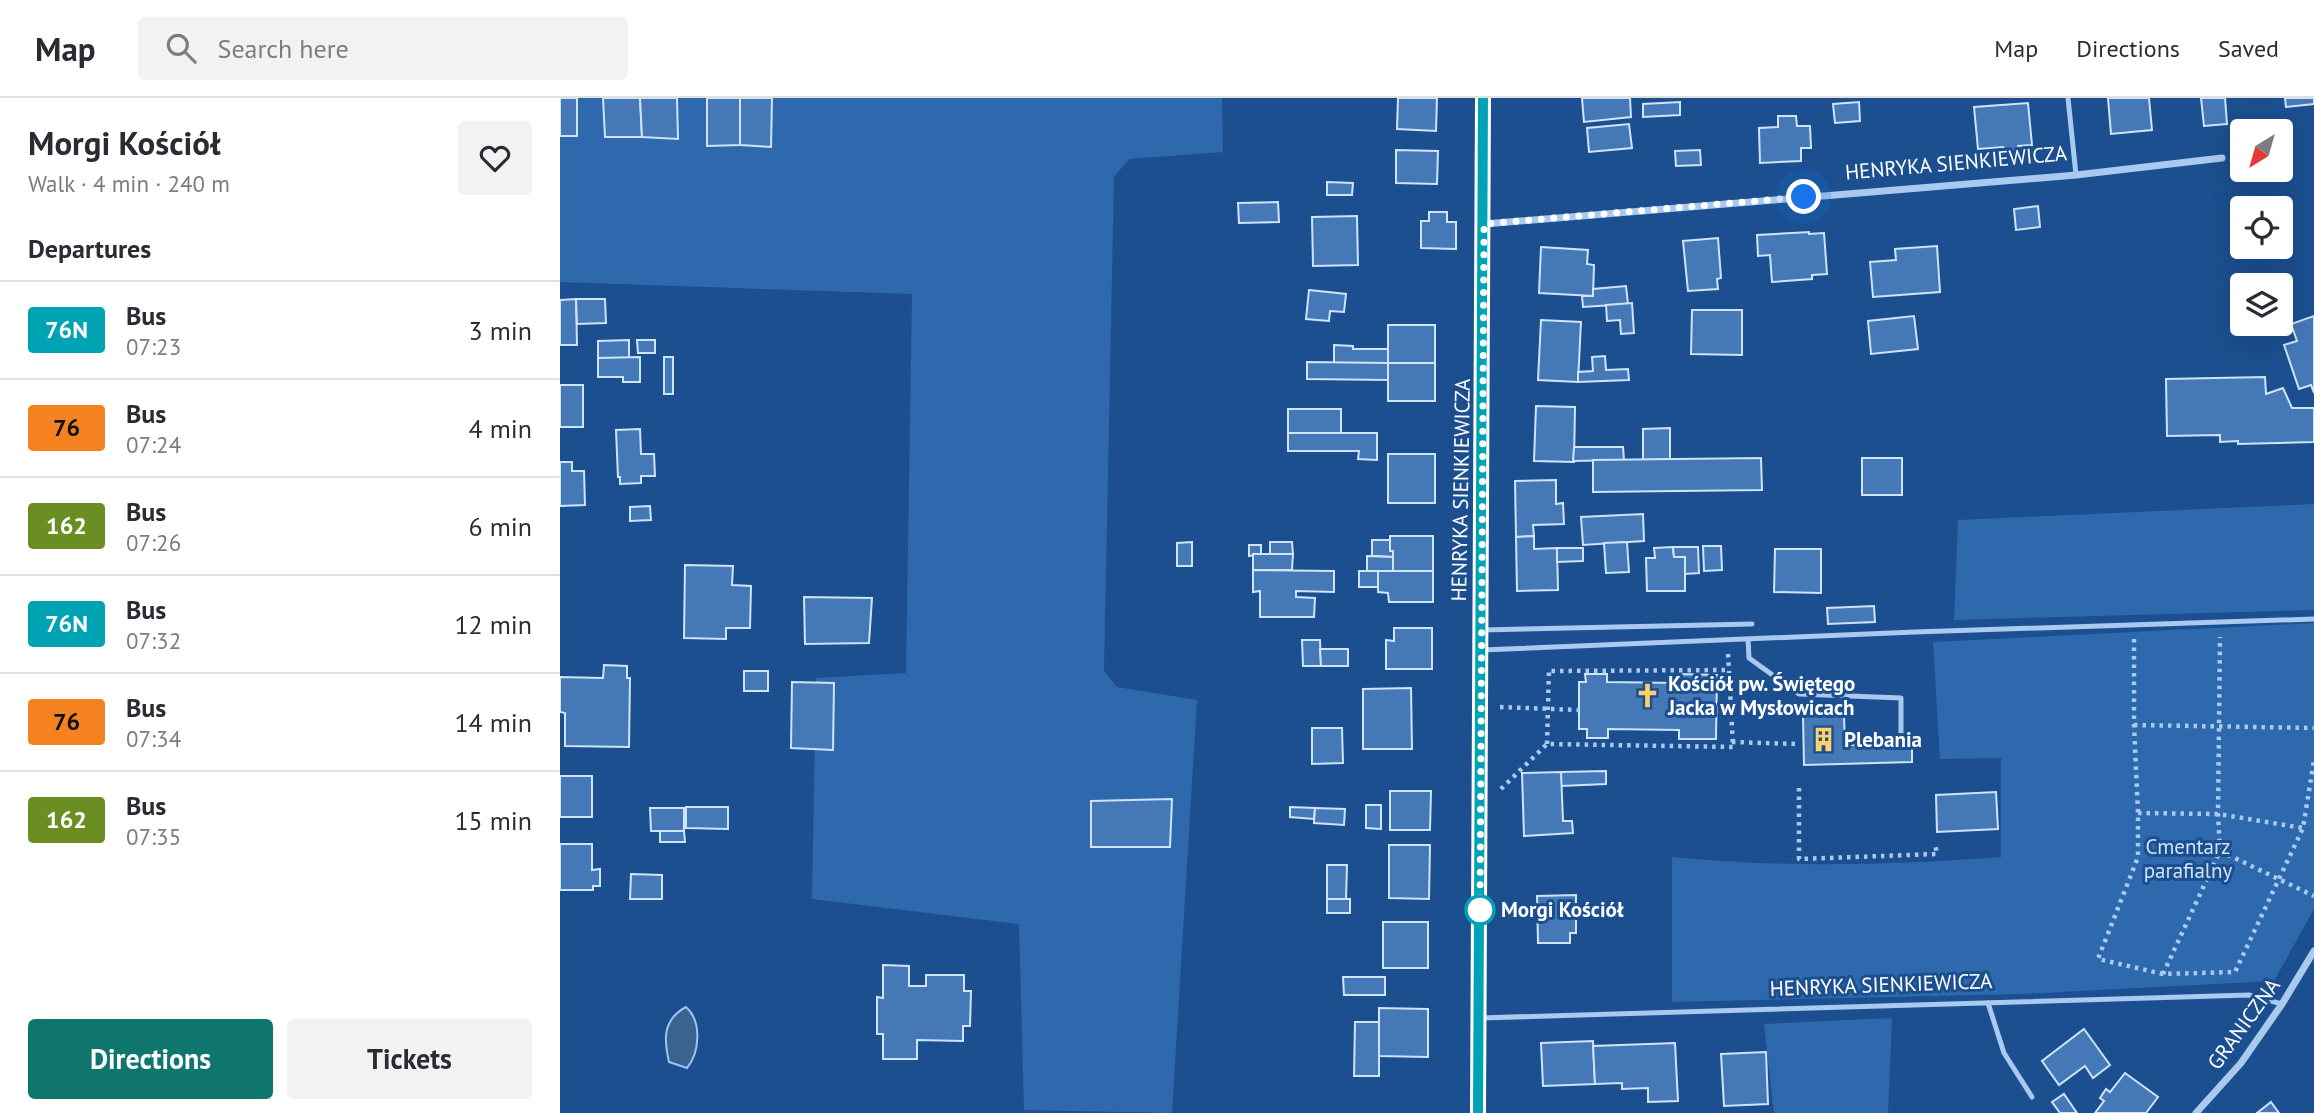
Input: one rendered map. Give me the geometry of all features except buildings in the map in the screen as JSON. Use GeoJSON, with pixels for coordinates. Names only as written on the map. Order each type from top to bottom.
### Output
{"type":"FeatureCollection","features":[{"type":"Feature","properties":{"kind":"street","name":"HENRYKA SIENKIEWICZA"},"geometry":{"type":"LineString","coordinates":[[1478,1113],[1483,98]]}},
{"type":"Feature","properties":{"kind":"street","name":"HENRYKA SIENKIEWICZA"},"geometry":{"type":"LineString","coordinates":[[1484,224],[2076,175],[2222,158]]}},
{"type":"Feature","properties":{"kind":"street","name":"GRANICZNA"},"geometry":{"type":"LineString","coordinates":[[2196,1113],[2241,1063],[2282,1004],[2314,951]]}},
{"type":"Feature","properties":{"kind":"lane"},"geometry":{"type":"LineString","coordinates":[[2068,98],[2076,175]]}},
{"type":"Feature","properties":{"kind":"lane"},"geometry":{"type":"LineString","coordinates":[[1480,650],[2134,624],[2314,620]]}},
{"type":"Feature","properties":{"kind":"lane","name":"HENRYKA SIENKIEWICZA"},"geometry":{"type":"LineString","coordinates":[[1480,630],[1752,624]]}},
{"type":"Feature","properties":{"kind":"lane"},"geometry":{"type":"LineString","coordinates":[[1748,639],[1749,658],[1798,694],[1901,698],[1900,736]]}},
{"type":"Feature","properties":{"kind":"lane","name":"HENRYKA SIENKIEWICZA"},"geometry":{"type":"LineString","coordinates":[[1480,1018],[2249,995],[2282,1004]]}},
{"type":"Feature","properties":{"kind":"lane"},"geometry":{"type":"LineString","coordinates":[[1988,1003],[2004,1053],[2032,1097]]}},
{"type":"Feature","properties":{"kind":"path"},"geometry":{"type":"LineString","coordinates":[[2134,624],[2138,857],[2098,959],[2163,974],[2235,972],[2303,828],[2314,760]]}},
{"type":"Feature","properties":{"kind":"path"},"geometry":{"type":"LineString","coordinates":[[2163,974],[2220,851],[2220,634]]}},
{"type":"Feature","properties":{"kind":"path"},"geometry":{"type":"LineString","coordinates":[[1499,791],[1547,744],[1549,671],[1729,670],[1732,747],[1547,744]]}},
{"type":"Feature","properties":{"kind":"path"},"geometry":{"type":"LineString","coordinates":[[1499,706],[1579,710]]}},
{"type":"Feature","properties":{"kind":"path"},"geometry":{"type":"LineString","coordinates":[[2134,725],[2314,728]]}},
{"type":"Feature","properties":{"kind":"path"},"geometry":{"type":"LineString","coordinates":[[1732,742],[1797,744]]}},
{"type":"Feature","properties":{"kind":"path"},"geometry":{"type":"LineString","coordinates":[[1799,788],[1799,859],[1937,854],[1936,844]]}},
{"type":"Feature","properties":{"kind":"path"},"geometry":{"type":"LineString","coordinates":[[2138,813],[2218,814],[2303,828]]}},
{"type":"Feature","properties":{"kind":"path"},"geometry":{"type":"LineString","coordinates":[[2220,851],[2314,896]]}},
{"type":"Feature","properties":{"kind":"green space"},"geometry":{"type":"Polygon","coordinates":[[[560,98],[1222,98],[1223,152],[1129,159],[1114,177],[1104,671],[1117,687],[1197,700],[1172,1113],[1024,1110],[1019,924],[812,899],[816,678],[906,673],[912,294],[560,282],[560,98]]]}},
{"type":"Feature","properties":{"kind":"green space"},"geometry":{"type":"Polygon","coordinates":[[[2314,504],[2314,610],[1954,620],[1958,520],[2314,504]]]}},
{"type":"Feature","properties":{"kind":"green space","name":"Cmentarz parafialny"},"geometry":{"type":"Polygon","coordinates":[[[2314,623],[2314,909],[2274,981],[2021,994],[1672,1002],[1672,857],[1754,863],[1836,864],[2001,857],[2001,758],[1940,759],[1933,642],[2314,623]]]}},
{"type":"Feature","properties":{"kind":"green space"},"geometry":{"type":"Polygon","coordinates":[[[1892,1018],[1888,1113],[1774,1113],[1764,1024],[1892,1018]]]}},
{"type":"Feature","properties":{"kind":"shaded area"},"geometry":{"type":"Polygon","coordinates":[[[686,1007],[697,1028],[695,1054],[687,1068],[669,1062],[666,1046],[669,1024],[678,1012],[686,1007]]]}},
{"type":"Feature","properties":{"kind":"bus line","name":"76N"},"geometry":{"type":"LineString","coordinates":[[1478,1113],[1483,98]]}},
{"type":"Feature","properties":{"kind":"place","name":"Kościół pw. Świętego Jacka w Mysłowicach"},"geometry":{"type":"Point","coordinates":[1648,696]}},
{"type":"Feature","properties":{"kind":"place","name":"Plebania"},"geometry":{"type":"Point","coordinates":[1824,740]}},
{"type":"Feature","properties":{"kind":"place","name":"Morgi Kościół"},"geometry":{"type":"Point","coordinates":[1480,910]}},
{"type":"Feature","properties":{"kind":"route"},"geometry":{"type":"LineString","coordinates":[[1480,910],[1484,224],[1804,197]]}}]}
